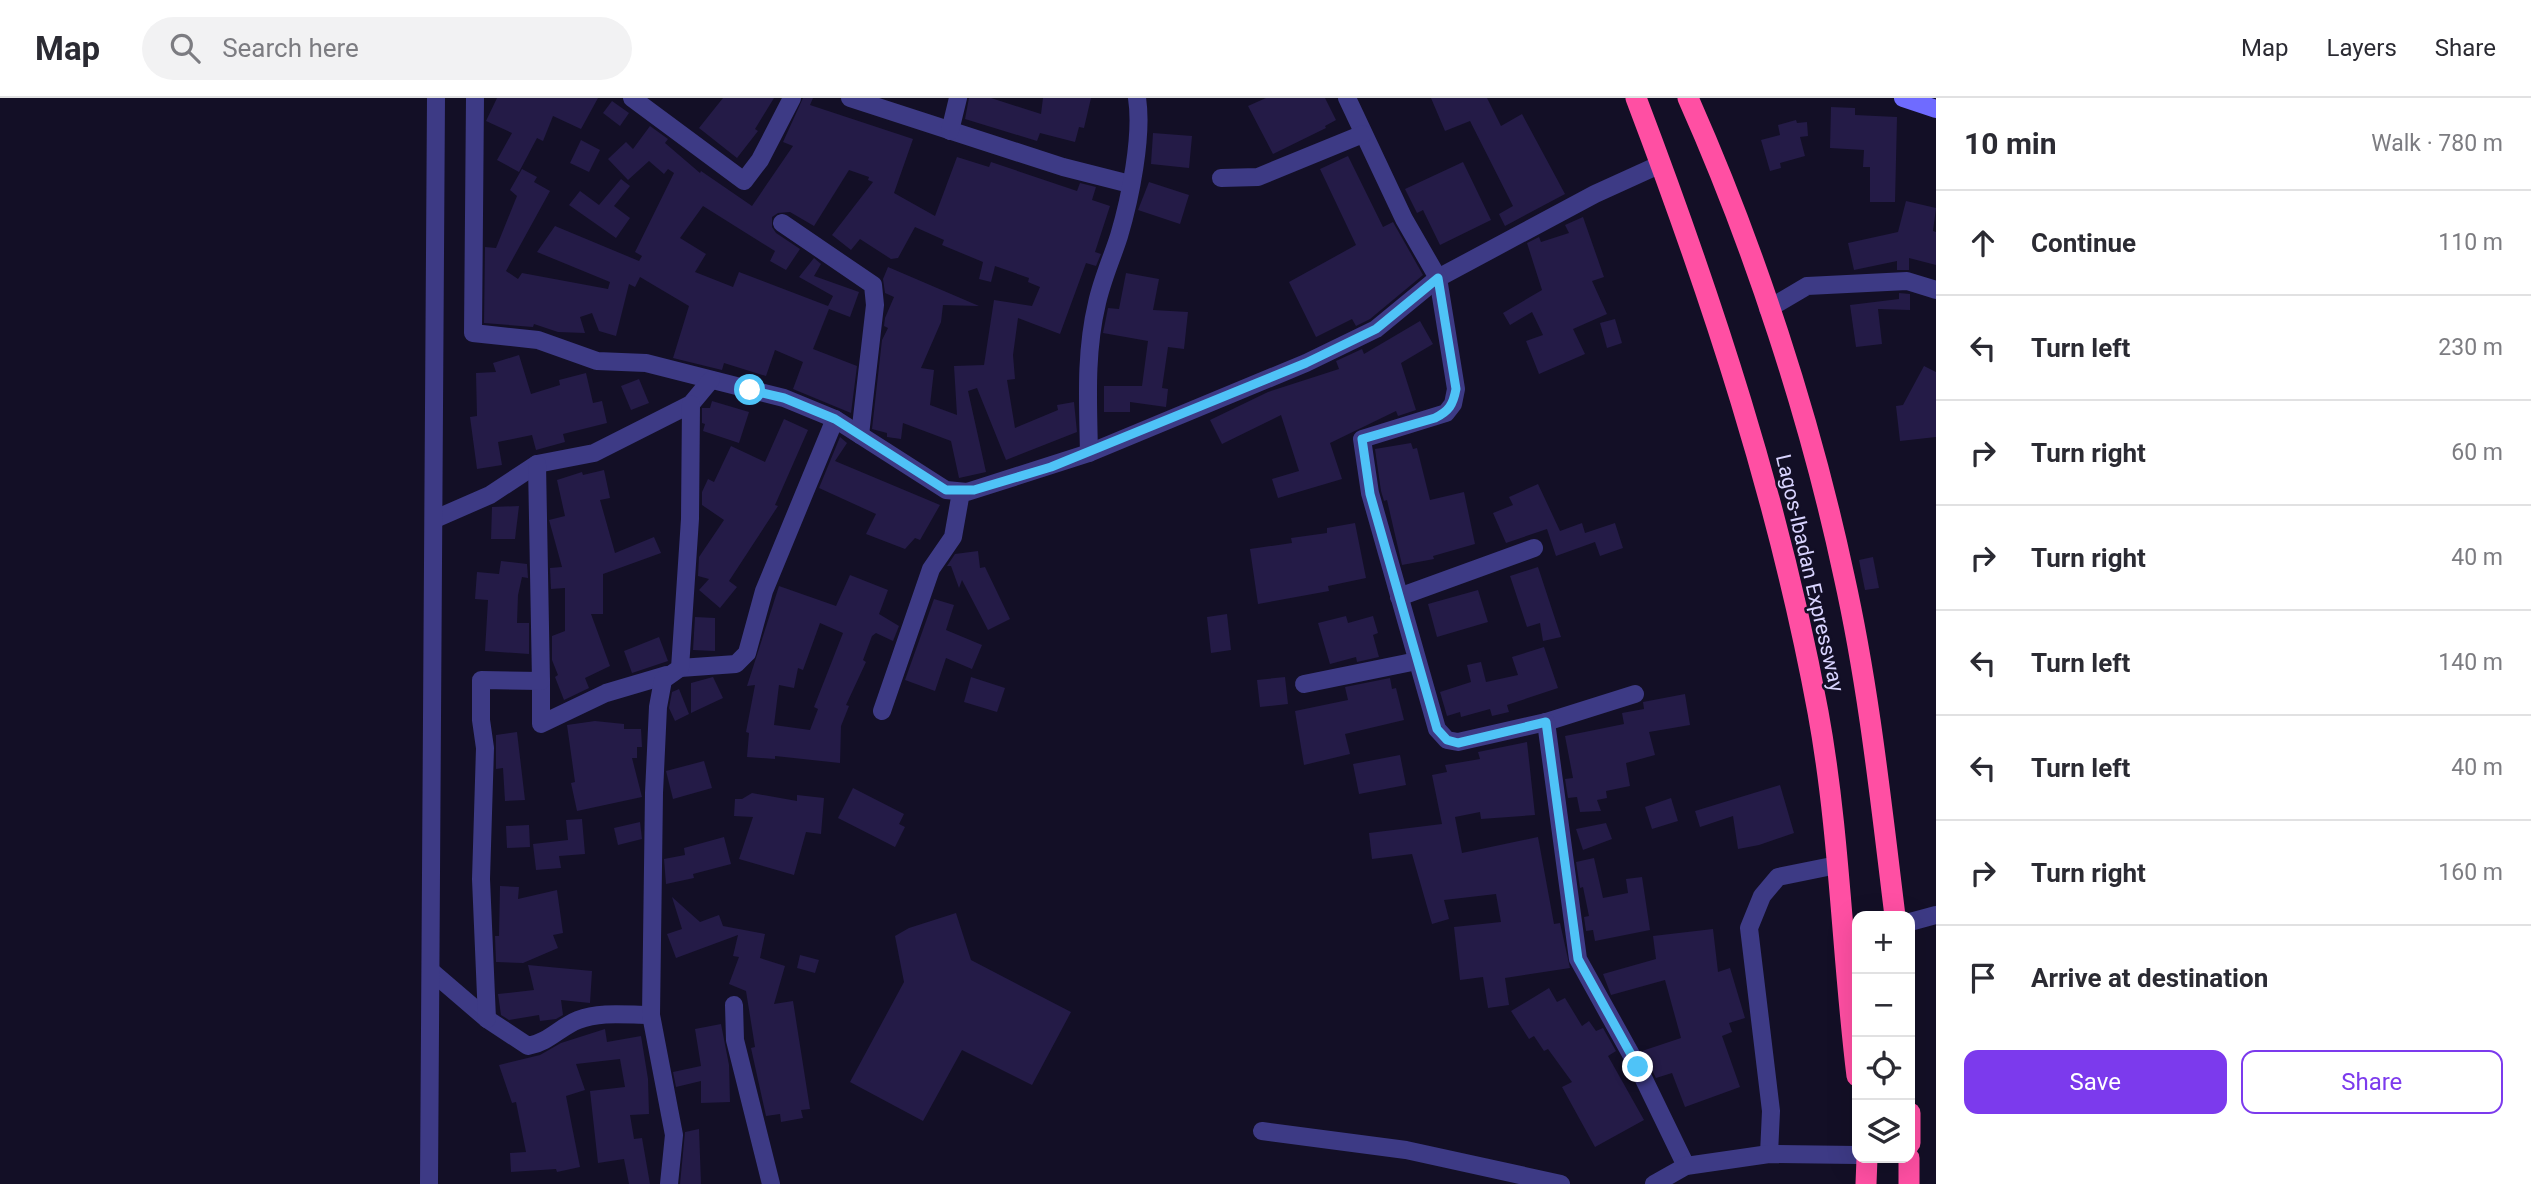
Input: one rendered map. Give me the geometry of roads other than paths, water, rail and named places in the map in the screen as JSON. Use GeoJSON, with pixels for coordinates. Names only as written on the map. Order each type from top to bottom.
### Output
{"type":"FeatureCollection","features":[{"type":"Feature","properties":{"kind":"highway","name":"Lagos-Ibadan Expressway"},"geometry":{"type":"LineString","coordinates":[[1636,98],[1680,212],[1767,483],[1818,714],[1845,919],[1854,1037]]}},
{"type":"Feature","properties":{"kind":"highway","name":"Lagos-Ibadan Expressway"},"geometry":{"type":"LineString","coordinates":[[1692,99],[1719,165],[1801,408],[1844,576],[1869,715],[1894,911]]}},
{"type":"Feature","properties":{"kind":"highway"},"geometry":{"type":"LineString","coordinates":[[1866,1184],[1867,1163]]}},
{"type":"Feature","properties":{"kind":"highway"},"geometry":{"type":"LineString","coordinates":[[1909,1163],[1909,1184]]}},
{"type":"Feature","properties":{"kind":"street"},"geometry":{"type":"LineString","coordinates":[[429,1184],[436,98]]}},
{"type":"Feature","properties":{"kind":"street"},"geometry":{"type":"LineString","coordinates":[[475,98],[473,333],[538,340],[597,361],[646,363],[784,398],[835,419],[946,490],[961,492],[1089,453],[1306,363],[1376,329],[1438,278],[1595,194],[1661,164]]}},
{"type":"Feature","properties":{"kind":"street"},"geometry":{"type":"LineString","coordinates":[[632,98],[744,181],[760,160],[792,98]]}},
{"type":"Feature","properties":{"kind":"street"},"geometry":{"type":"LineString","coordinates":[[850,98],[1063,167],[1130,184]]}},
{"type":"Feature","properties":{"kind":"street"},"geometry":{"type":"LineString","coordinates":[[950,131],[958,98]]}},
{"type":"Feature","properties":{"kind":"street"},"geometry":{"type":"LineString","coordinates":[[1089,453],[1086,365],[1097,301],[1120,234],[1130,184],[1140,116],[1137,98]]}},
{"type":"Feature","properties":{"kind":"street"},"geometry":{"type":"LineString","coordinates":[[1347,98],[1438,278],[1456,389],[1453,404],[1446,413],[1362,439],[1370,494],[1437,729],[1447,740],[1458,743],[1546,722],[1634,694]]}},
{"type":"Feature","properties":{"kind":"street"},"geometry":{"type":"LineString","coordinates":[[1903,98],[1932,105]]}},
{"type":"Feature","properties":{"kind":"street"},"geometry":{"type":"LineString","coordinates":[[1221,177],[1258,177],[1363,134]]}},
{"type":"Feature","properties":{"kind":"street"},"geometry":{"type":"LineString","coordinates":[[782,223],[873,285],[875,305],[860,435]]}},
{"type":"Feature","properties":{"kind":"street"},"geometry":{"type":"LineString","coordinates":[[1768,309],[1807,286],[1907,281],[1936,290]]}},
{"type":"Feature","properties":{"kind":"street"},"geometry":{"type":"LineString","coordinates":[[435,519],[490,495],[537,464],[594,453],[691,404],[711,380]]}},
{"type":"Feature","properties":{"kind":"street"},"geometry":{"type":"LineString","coordinates":[[669,1184],[674,1135],[651,1015],[658,707],[674,672],[690,519],[691,404]]}},
{"type":"Feature","properties":{"kind":"street"},"geometry":{"type":"LineString","coordinates":[[537,464],[541,724],[606,693],[674,672],[736,664],[747,653],[764,591],[835,419]]}},
{"type":"Feature","properties":{"kind":"street"},"geometry":{"type":"LineString","coordinates":[[881,711],[931,569],[953,537],[961,492]]}},
{"type":"Feature","properties":{"kind":"street"},"geometry":{"type":"LineString","coordinates":[[1399,597],[1534,548]]}},
{"type":"Feature","properties":{"kind":"street"},"geometry":{"type":"LineString","coordinates":[[1304,684],[1417,662]]}},
{"type":"Feature","properties":{"kind":"street"},"geometry":{"type":"LineString","coordinates":[[486,1019],[481,879],[485,748],[481,720],[481,680],[541,681]]}},
{"type":"Feature","properties":{"kind":"street"},"geometry":{"type":"LineString","coordinates":[[1546,722],[1578,959],[1638,1067],[1686,1166]]}},
{"type":"Feature","properties":{"kind":"street"},"geometry":{"type":"LineString","coordinates":[[1769,1154],[1771,1111],[1749,928],[1762,896],[1777,877],[1837,865]]}},
{"type":"Feature","properties":{"kind":"street"},"geometry":{"type":"LineString","coordinates":[[1915,921],[1936,915]]}},
{"type":"Feature","properties":{"kind":"street"},"geometry":{"type":"LineString","coordinates":[[431,971],[486,1019],[528,1046],[546,1041],[576,1020],[599,1014],[651,1015]]}},
{"type":"Feature","properties":{"kind":"street"},"geometry":{"type":"LineString","coordinates":[[734,1005],[735,1040],[771,1184]]}},
{"type":"Feature","properties":{"kind":"street"},"geometry":{"type":"LineString","coordinates":[[1262,1131],[1406,1150],[1561,1184]]}},
{"type":"Feature","properties":{"kind":"street"},"geometry":{"type":"LineString","coordinates":[[1654,1184],[1686,1166],[1769,1154],[1852,1156]]}}]}
